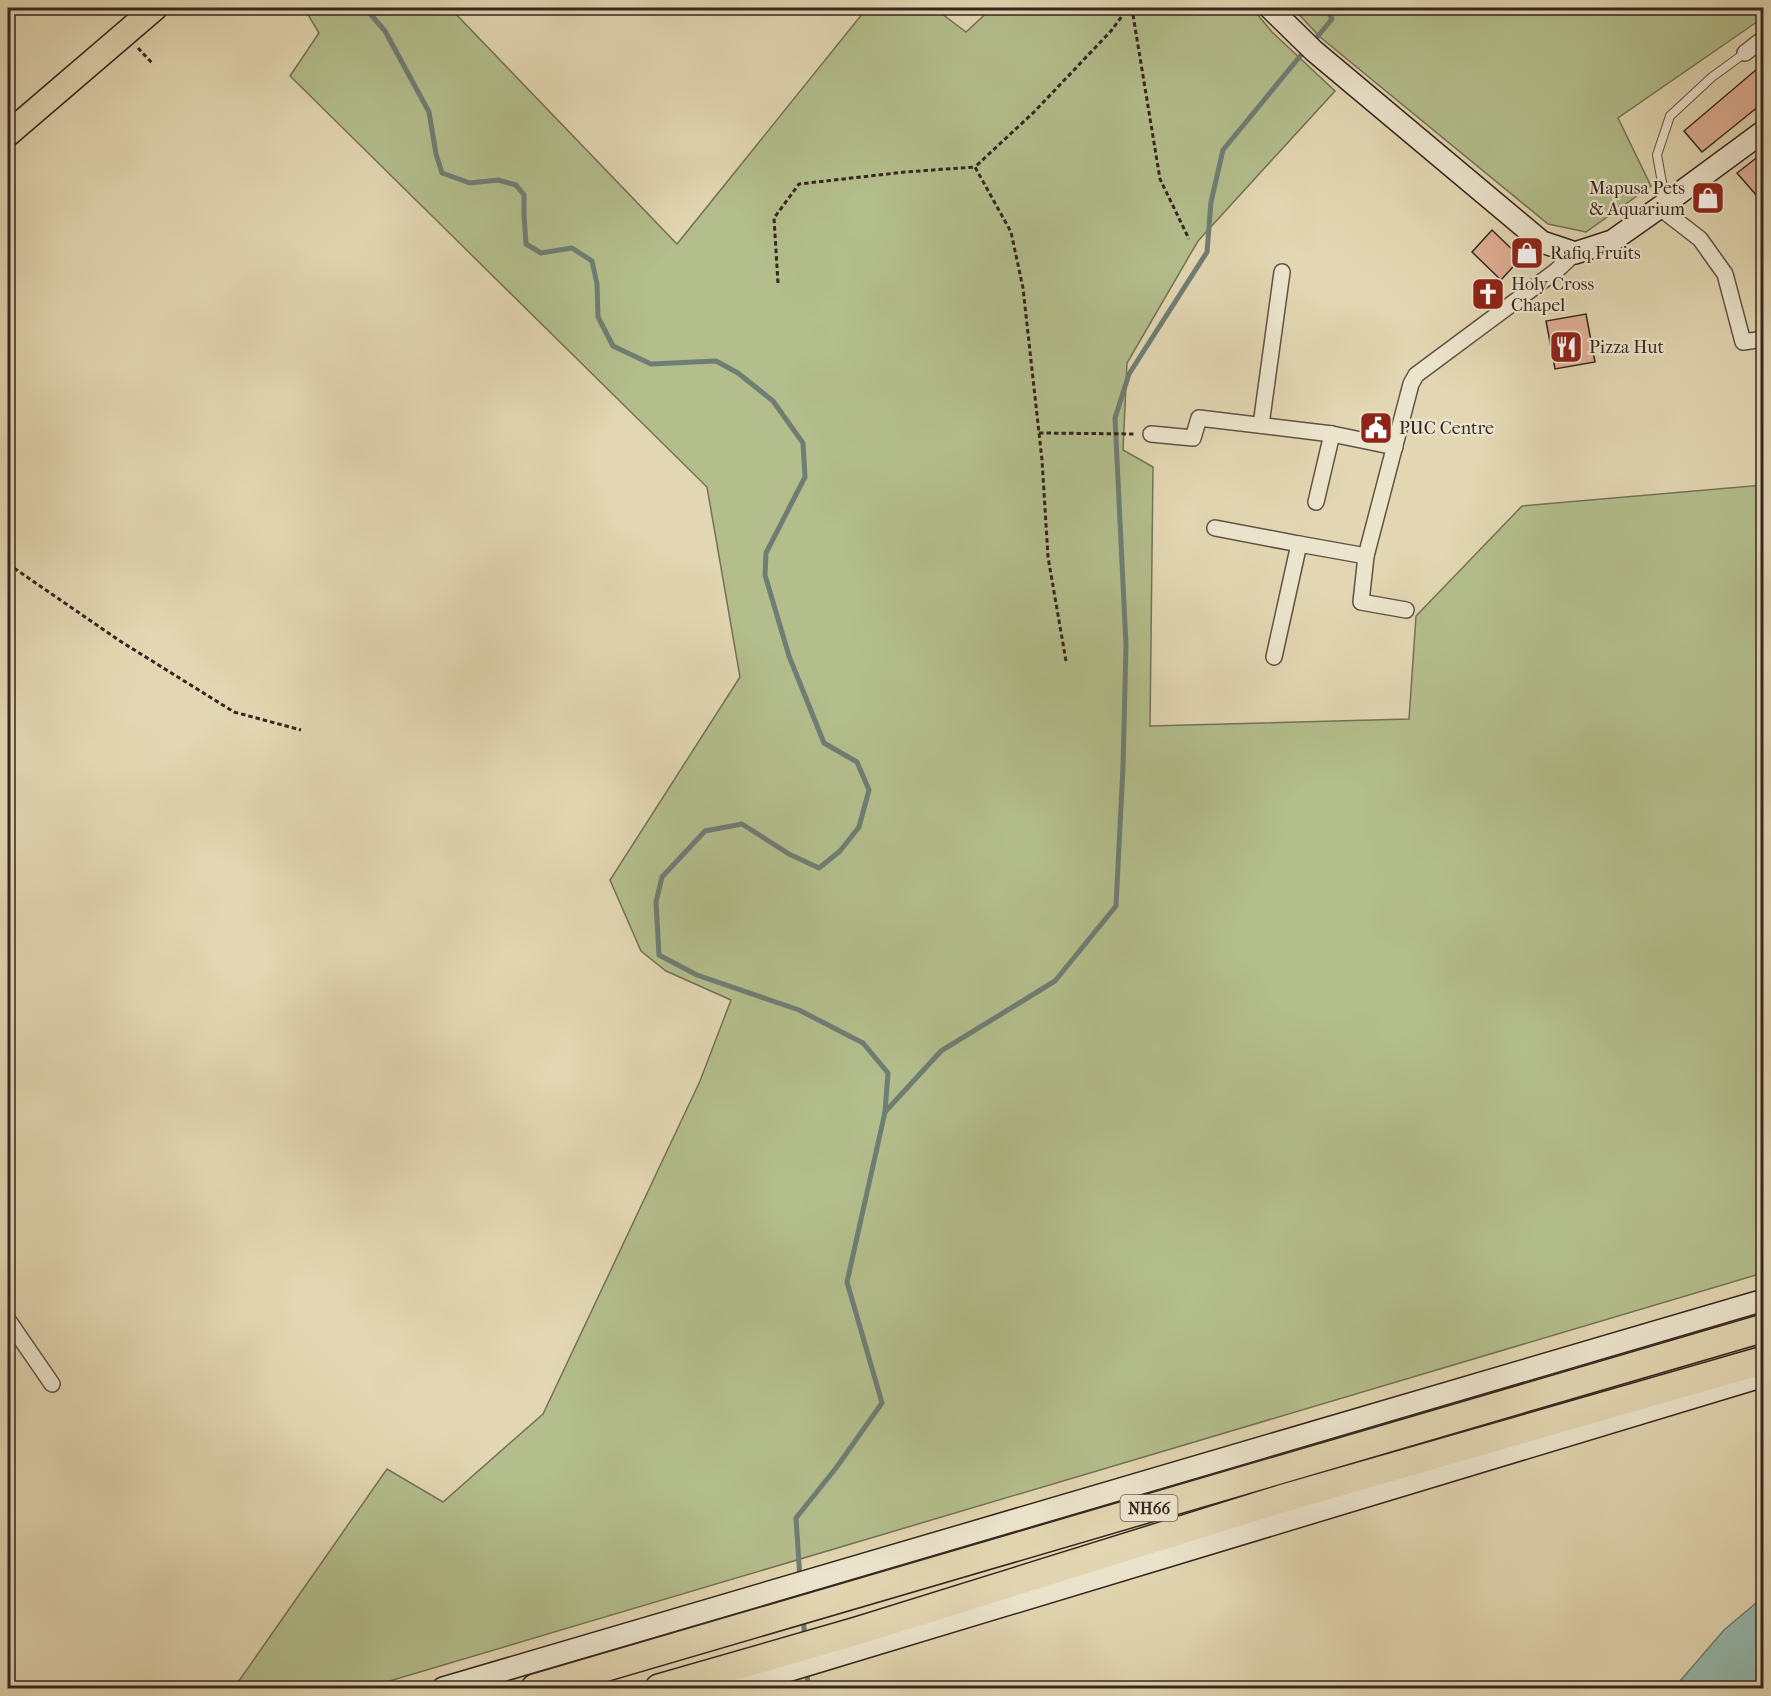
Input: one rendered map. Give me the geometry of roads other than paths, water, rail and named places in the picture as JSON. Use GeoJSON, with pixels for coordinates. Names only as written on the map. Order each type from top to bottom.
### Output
{"type":"FeatureCollection","features":[{"type":"Feature","properties":{"kind":"highway","name":"NH66"},"geometry":{"type":"LineString","coordinates":[[535,1689],[1764,1328]]}},
{"type":"Feature","properties":{"kind":"highway","name":"NH66"},"geometry":{"type":"LineString","coordinates":[[659,1689],[856,1631],[1284,1498],[1764,1360]]}},
{"type":"Feature","properties":{"kind":"main road"},"geometry":{"type":"LineString","coordinates":[[8,134],[155,8]]}},
{"type":"Feature","properties":{"kind":"street"},"geometry":{"type":"LineString","coordinates":[[1270,8],[1308,45],[1542,242],[1575,253]]}},
{"type":"Feature","properties":{"kind":"street"},"geometry":{"type":"LineString","coordinates":[[1745,53],[1764,38]]}},
{"type":"Feature","properties":{"kind":"street"},"geometry":{"type":"LineString","coordinates":[[1406,610],[1361,602],[1366,556],[1411,384],[1416,375],[1556,272],[1575,253],[1612,241],[1764,131]]}},
{"type":"Feature","properties":{"kind":"street"},"geometry":{"type":"LineString","coordinates":[[1663,206],[1700,239],[1725,274],[1743,342],[1764,339]]}},
{"type":"Feature","properties":{"kind":"street"},"geometry":{"type":"LineString","coordinates":[[1261,425],[1282,272]]}},
{"type":"Feature","properties":{"kind":"street"},"geometry":{"type":"LineString","coordinates":[[1150,434],[1193,438],[1199,418],[1332,435],[1395,447]]}},
{"type":"Feature","properties":{"kind":"street"},"geometry":{"type":"LineString","coordinates":[[1316,502],[1332,435]]}},
{"type":"Feature","properties":{"kind":"street"},"geometry":{"type":"LineString","coordinates":[[1215,528],[1366,556]]}},
{"type":"Feature","properties":{"kind":"street"},"geometry":{"type":"LineString","coordinates":[[1274,657],[1299,544]]}},
{"type":"Feature","properties":{"kind":"street"},"geometry":{"type":"LineString","coordinates":[[443,1689],[1764,1300]]}},
{"type":"Feature","properties":{"kind":"street"},"geometry":{"type":"LineString","coordinates":[[8,1320],[52,1384]]}},
{"type":"Feature","properties":{"kind":"street"},"geometry":{"type":"LineString","coordinates":[[731,1689],[1764,1376]]}},
{"type":"Feature","properties":{"kind":"lane"},"geometry":{"type":"LineString","coordinates":[[1663,206],[1657,155],[1670,116],[1712,77],[1745,53]]}},
{"type":"Feature","properties":{"kind":"water"},"geometry":{"type":"Polygon","coordinates":[[[1763,1597],[1763,1688],[1674,1688],[1724,1630],[1763,1597]]]}},
{"type":"Feature","properties":{"kind":"waterway"},"geometry":{"type":"LineString","coordinates":[[365,8],[385,31],[429,112],[436,154],[442,173],[470,183],[498,180],[516,185],[524,195],[526,244],[541,253],[572,248],[592,261],[597,284],[598,317],[613,346],[651,364],[716,361],[738,373],[773,401],[803,443],[805,477],[766,553],[765,575],[789,656],[824,743],[857,762],[869,790],[859,827],[840,851],[819,868],[789,854],[742,824],[705,831],[662,877],[656,902],[659,955],[697,975],[799,1010],[863,1043],[888,1073],[885,1112],[847,1282],[882,1403],[836,1468],[796,1518],[800,1579]]}},
{"type":"Feature","properties":{"kind":"waterway"},"geometry":{"type":"LineString","coordinates":[[1313,42],[1332,19],[1326,8]]}},
{"type":"Feature","properties":{"kind":"waterway"},"geometry":{"type":"LineString","coordinates":[[885,1112],[941,1051],[1055,981],[1116,906],[1126,645],[1115,418],[1129,374],[1207,252],[1211,202],[1223,150],[1306,49]]}},
{"type":"Feature","properties":{"kind":"waterway"},"geometry":{"type":"LineString","coordinates":[[803,1618],[805,1638]]}},
{"type":"Feature","properties":{"kind":"waterway"},"geometry":{"type":"LineString","coordinates":[[807,1672],[808,1688]]}},
{"type":"Feature","properties":{"kind":"place","name":"Mapusa Pets & Aquarium"},"geometry":{"type":"Point","coordinates":[1708,198]}},
{"type":"Feature","properties":{"kind":"place","name":"Rafiq Fruits"},"geometry":{"type":"Point","coordinates":[1527,253]}},
{"type":"Feature","properties":{"kind":"place","name":"Holy Cross Chapel"},"geometry":{"type":"Point","coordinates":[1488,294]}},
{"type":"Feature","properties":{"kind":"place","name":"Pizza Hut"},"geometry":{"type":"Point","coordinates":[1566,347]}},
{"type":"Feature","properties":{"kind":"place","name":"PUC Centre"},"geometry":{"type":"Point","coordinates":[1376,428]}}]}
